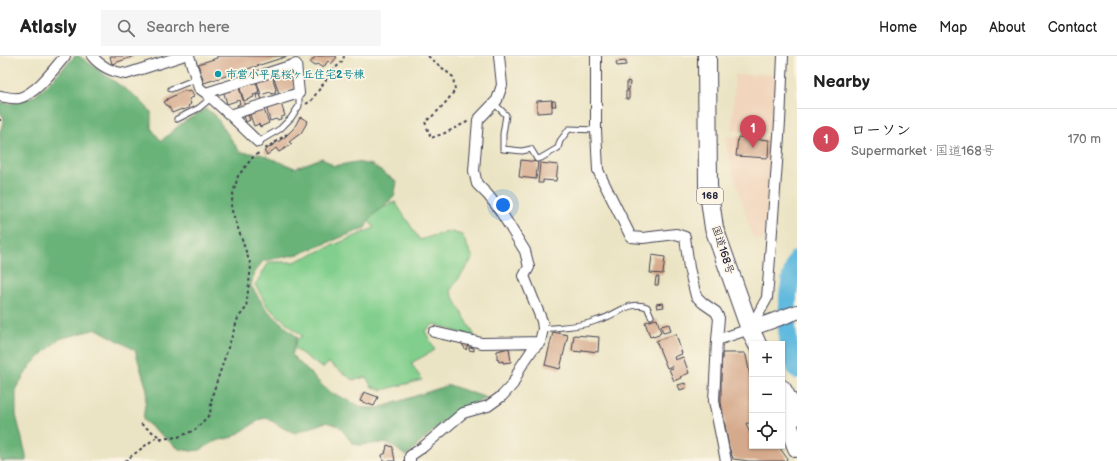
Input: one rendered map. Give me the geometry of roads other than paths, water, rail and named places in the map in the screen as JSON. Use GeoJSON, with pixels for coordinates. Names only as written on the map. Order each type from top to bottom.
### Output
{"type":"FeatureCollection","features":[{"type":"Feature","properties":{"kind":"highway","name":"国道168号"},"geometry":{"type":"LineString","coordinates":[[707,56],[708,186],[714,228],[754,337]]}},
{"type":"Feature","properties":{"kind":"highway"},"geometry":{"type":"LineString","coordinates":[[785,394],[797,416]]}},
{"type":"Feature","properties":{"kind":"highway"},"geometry":{"type":"LineString","coordinates":[[783,413],[797,448]]}},
{"type":"Feature","properties":{"kind":"street"},"geometry":{"type":"LineString","coordinates":[[0,96],[18,98],[27,94],[38,86],[65,56]]}},
{"type":"Feature","properties":{"kind":"street"},"geometry":{"type":"LineString","coordinates":[[92,56],[98,63],[109,70],[126,74],[182,56]]}},
{"type":"Feature","properties":{"kind":"street"},"geometry":{"type":"LineString","coordinates":[[104,56],[109,70]]}},
{"type":"Feature","properties":{"kind":"street"},"geometry":{"type":"LineString","coordinates":[[189,56],[199,88],[258,142]]}},
{"type":"Feature","properties":{"kind":"street"},"geometry":{"type":"LineString","coordinates":[[410,461],[410,456],[423,447],[463,413],[488,406],[502,396],[513,384],[520,368],[532,350],[540,342],[543,329],[542,321],[524,276],[529,267],[525,251],[488,194],[477,184],[474,171],[478,120],[497,100],[502,85],[499,56]]}},
{"type":"Feature","properties":{"kind":"street"},"geometry":{"type":"LineString","coordinates":[[596,56],[596,130],[598,170],[602,179],[631,236],[643,238],[676,234],[685,237],[689,268],[696,296],[716,312],[718,318],[714,401],[726,461]]}},
{"type":"Feature","properties":{"kind":"street"},"geometry":{"type":"LineString","coordinates":[[754,337],[767,298],[780,122],[783,56]]}},
{"type":"Feature","properties":{"kind":"street"},"geometry":{"type":"LineString","coordinates":[[208,96],[296,64],[299,93],[230,115]]}},
{"type":"Feature","properties":{"kind":"street"},"geometry":{"type":"LineString","coordinates":[[718,340],[754,337],[778,318],[797,312]]}},
{"type":"Feature","properties":{"kind":"street"},"geometry":{"type":"LineString","coordinates":[[434,332],[482,343],[540,342]]}},
{"type":"Feature","properties":{"kind":"lane"},"geometry":{"type":"LineString","coordinates":[[171,89],[196,79]]}},
{"type":"Feature","properties":{"kind":"lane"},"geometry":{"type":"LineString","coordinates":[[258,142],[280,129],[291,118],[300,106],[299,93]]}},
{"type":"Feature","properties":{"kind":"lane"},"geometry":{"type":"LineString","coordinates":[[177,119],[199,108],[208,96]]}},
{"type":"Feature","properties":{"kind":"lane"},"geometry":{"type":"LineString","coordinates":[[494,103],[506,115],[503,134],[504,149],[522,151],[531,149],[537,159],[558,148],[560,141],[568,129],[596,130]]}},
{"type":"Feature","properties":{"kind":"lane"},"geometry":{"type":"LineString","coordinates":[[543,329],[588,323],[641,304],[647,307],[651,316]]}},
{"type":"Feature","properties":{"kind":"waterway"},"geometry":{"type":"LineString","coordinates":[[797,259],[791,276],[788,296],[787,329],[789,345],[797,370]]}},
{"type":"Feature","properties":{"kind":"place","name":"市営小平尾桜ヶ丘住宅2号棟"},"geometry":{"type":"Point","coordinates":[218,74]}},
{"type":"Feature","properties":{"kind":"place","name":"ローソン"},"geometry":{"type":"Point","coordinates":[753,148]}}]}
